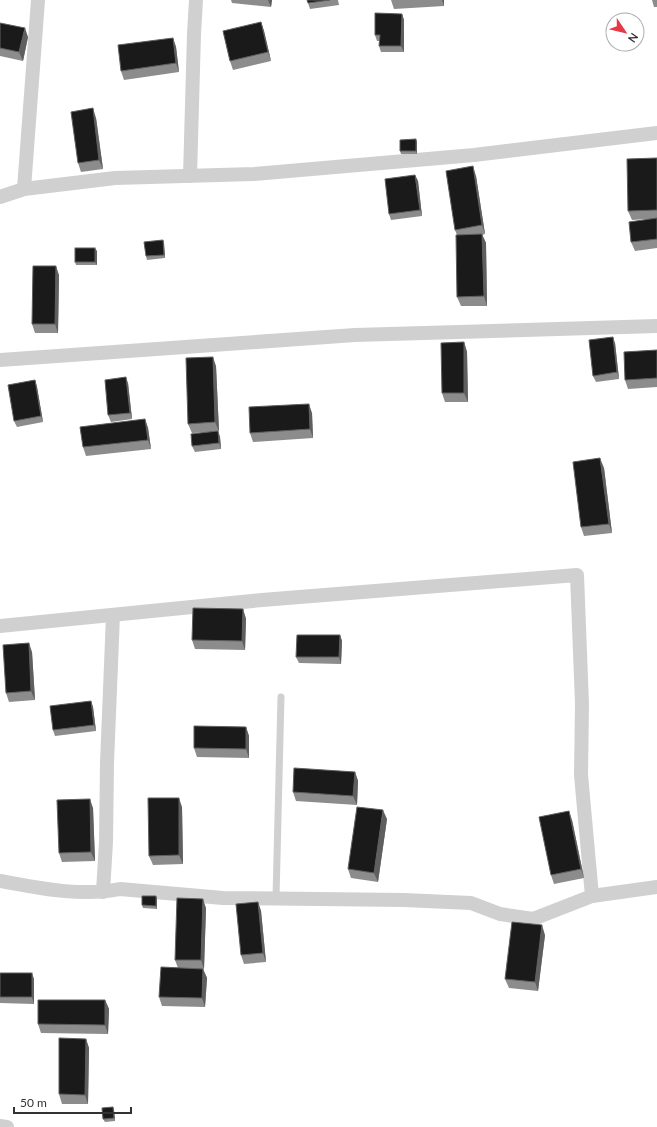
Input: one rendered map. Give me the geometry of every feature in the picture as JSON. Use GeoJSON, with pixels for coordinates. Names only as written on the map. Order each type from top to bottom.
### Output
{"type":"FeatureCollection","features":[{"type":"Feature","properties":{"kind":"street"},"geometry":{"type":"LineString","coordinates":[[24,189],[38,0]]}},
{"type":"Feature","properties":{"kind":"street"},"geometry":{"type":"LineString","coordinates":[[190,176],[196,0]]}},
{"type":"Feature","properties":{"kind":"street"},"geometry":{"type":"LineString","coordinates":[[0,196],[24,189],[115,178],[254,174],[474,156],[657,133]]}},
{"type":"Feature","properties":{"kind":"street"},"geometry":{"type":"LineString","coordinates":[[0,360],[355,335],[657,326]]}},
{"type":"Feature","properties":{"kind":"street"},"geometry":{"type":"LineString","coordinates":[[0,626],[270,600],[577,575],[582,704],[581,775],[592,896]]}},
{"type":"Feature","properties":{"kind":"street"},"geometry":{"type":"LineString","coordinates":[[103,892],[106,842],[106,763],[113,615]]}},
{"type":"Feature","properties":{"kind":"street"},"geometry":{"type":"LineString","coordinates":[[0,881],[80,893],[103,892],[120,889],[222,898],[404,900],[471,903],[500,914],[534,919],[592,896],[657,887]]}},
{"type":"Feature","properties":{"kind":"street"},"geometry":{"type":"LineString","coordinates":[[0,1126],[7,1127]]}},
{"type":"Feature","properties":{"kind":"lane"},"geometry":{"type":"LineString","coordinates":[[276,898],[280,697]]}},
{"type":"Feature","properties":{"kind":"building"},"geometry":{"type":"Polygon","coordinates":[[[307,0],[330,0],[308,3],[307,0]]]}},
{"type":"Feature","properties":{"kind":"building"},"geometry":{"type":"Polygon","coordinates":[[[375,13],[402,14],[401,46],[379,46],[380,35],[375,35],[375,13]]]}},
{"type":"Feature","properties":{"kind":"building"},"geometry":{"type":"Polygon","coordinates":[[[261,22],[268,52],[230,61],[223,31],[261,22]]]}},
{"type":"Feature","properties":{"kind":"building"},"geometry":{"type":"Polygon","coordinates":[[[0,23],[25,28],[19,52],[0,48],[0,23]]]}},
{"type":"Feature","properties":{"kind":"building"},"geometry":{"type":"Polygon","coordinates":[[[173,38],[176,63],[121,71],[118,45],[173,38]]]}},
{"type":"Feature","properties":{"kind":"building"},"geometry":{"type":"Polygon","coordinates":[[[93,108],[99,160],[78,163],[71,112],[93,108]]]}},
{"type":"Feature","properties":{"kind":"building"},"geometry":{"type":"Polygon","coordinates":[[[416,139],[416,151],[400,151],[400,140],[416,139]]]}},
{"type":"Feature","properties":{"kind":"building"},"geometry":{"type":"Polygon","coordinates":[[[657,158],[657,210],[628,211],[627,159],[657,158]]]}},
{"type":"Feature","properties":{"kind":"building"},"geometry":{"type":"Polygon","coordinates":[[[473,166],[482,225],[455,230],[446,171],[473,166]]]}},
{"type":"Feature","properties":{"kind":"building"},"geometry":{"type":"Polygon","coordinates":[[[415,175],[420,210],[389,214],[385,179],[415,175]]]}},
{"type":"Feature","properties":{"kind":"building"},"geometry":{"type":"Polygon","coordinates":[[[657,218],[657,239],[631,242],[629,222],[657,218]]]}},
{"type":"Feature","properties":{"kind":"building"},"geometry":{"type":"Polygon","coordinates":[[[482,234],[484,296],[457,297],[456,235],[482,234]]]}},
{"type":"Feature","properties":{"kind":"building"},"geometry":{"type":"Polygon","coordinates":[[[163,240],[164,255],[146,256],[144,242],[163,240]]]}},
{"type":"Feature","properties":{"kind":"building"},"geometry":{"type":"Polygon","coordinates":[[[75,248],[95,248],[95,262],[75,262],[75,248]]]}},
{"type":"Feature","properties":{"kind":"building"},"geometry":{"type":"Polygon","coordinates":[[[33,266],[56,266],[55,324],[32,324],[33,266]]]}},
{"type":"Feature","properties":{"kind":"building"},"geometry":{"type":"Polygon","coordinates":[[[613,337],[617,372],[593,376],[589,340],[613,337]]]}},
{"type":"Feature","properties":{"kind":"building"},"geometry":{"type":"Polygon","coordinates":[[[464,342],[464,393],[442,393],[441,343],[464,342]]]}},
{"type":"Feature","properties":{"kind":"building"},"geometry":{"type":"Polygon","coordinates":[[[657,350],[657,378],[625,380],[624,352],[657,350]]]}},
{"type":"Feature","properties":{"kind":"building"},"geometry":{"type":"Polygon","coordinates":[[[213,357],[215,422],[188,424],[186,358],[213,357]]]}},
{"type":"Feature","properties":{"kind":"building"},"geometry":{"type":"Polygon","coordinates":[[[126,377],[130,413],[108,415],[105,380],[126,377]]]}},
{"type":"Feature","properties":{"kind":"building"},"geometry":{"type":"Polygon","coordinates":[[[35,380],[41,416],[14,421],[8,385],[35,380]]]}},
{"type":"Feature","properties":{"kind":"building"},"geometry":{"type":"Polygon","coordinates":[[[309,404],[310,429],[250,433],[249,407],[309,404]]]}},
{"type":"Feature","properties":{"kind":"building"},"geometry":{"type":"Polygon","coordinates":[[[145,419],[148,440],[83,447],[80,427],[145,419]]]}},
{"type":"Feature","properties":{"kind":"building"},"geometry":{"type":"Polygon","coordinates":[[[218,431],[219,443],[192,446],[191,434],[218,431]]]}},
{"type":"Feature","properties":{"kind":"building"},"geometry":{"type":"Polygon","coordinates":[[[600,458],[609,524],[581,527],[573,462],[600,458]]]}},
{"type":"Feature","properties":{"kind":"building"},"geometry":{"type":"Polygon","coordinates":[[[193,608],[243,609],[242,641],[192,640],[193,608]]]}},
{"type":"Feature","properties":{"kind":"building"},"geometry":{"type":"Polygon","coordinates":[[[297,635],[340,635],[339,657],[296,657],[297,635]]]}},
{"type":"Feature","properties":{"kind":"building"},"geometry":{"type":"Polygon","coordinates":[[[29,643],[31,691],[6,693],[3,645],[29,643]]]}},
{"type":"Feature","properties":{"kind":"building"},"geometry":{"type":"Polygon","coordinates":[[[91,701],[94,725],[53,730],[50,706],[91,701]]]}},
{"type":"Feature","properties":{"kind":"building"},"geometry":{"type":"Polygon","coordinates":[[[194,726],[246,727],[246,749],[194,748],[194,726]]]}},
{"type":"Feature","properties":{"kind":"building"},"geometry":{"type":"Polygon","coordinates":[[[294,768],[355,772],[353,796],[293,792],[294,768]]]}},
{"type":"Feature","properties":{"kind":"building"},"geometry":{"type":"Polygon","coordinates":[[[148,798],[179,798],[179,855],[149,856],[148,798]]]}},
{"type":"Feature","properties":{"kind":"building"},"geometry":{"type":"Polygon","coordinates":[[[90,799],[91,852],[59,853],[57,800],[90,799]]]}},
{"type":"Feature","properties":{"kind":"building"},"geometry":{"type":"Polygon","coordinates":[[[357,807],[383,810],[374,873],[348,869],[357,807]]]}},
{"type":"Feature","properties":{"kind":"building"},"geometry":{"type":"Polygon","coordinates":[[[569,811],[581,869],[551,875],[539,817],[569,811]]]}},
{"type":"Feature","properties":{"kind":"building"},"geometry":{"type":"Polygon","coordinates":[[[142,896],[156,896],[156,906],[142,905],[142,896]]]}},
{"type":"Feature","properties":{"kind":"building"},"geometry":{"type":"Polygon","coordinates":[[[177,898],[203,899],[201,960],[175,960],[177,898]]]}},
{"type":"Feature","properties":{"kind":"building"},"geometry":{"type":"Polygon","coordinates":[[[258,902],[263,953],[241,955],[236,904],[258,902]]]}},
{"type":"Feature","properties":{"kind":"building"},"geometry":{"type":"Polygon","coordinates":[[[512,922],[542,925],[535,982],[505,979],[512,922]]]}},
{"type":"Feature","properties":{"kind":"building"},"geometry":{"type":"Polygon","coordinates":[[[161,967],[203,969],[202,998],[159,997],[161,967]]]}},
{"type":"Feature","properties":{"kind":"building"},"geometry":{"type":"Polygon","coordinates":[[[0,973],[32,973],[32,997],[0,997],[0,973]]]}},
{"type":"Feature","properties":{"kind":"building"},"geometry":{"type":"Polygon","coordinates":[[[38,1000],[105,1000],[105,1025],[38,1024],[38,1000]]]}},
{"type":"Feature","properties":{"kind":"building"},"geometry":{"type":"Polygon","coordinates":[[[59,1038],[86,1039],[85,1095],[59,1094],[59,1038]]]}},
{"type":"Feature","properties":{"kind":"building"},"geometry":{"type":"Polygon","coordinates":[[[113,1107],[114,1118],[103,1119],[102,1108],[113,1107]]]}}]}
